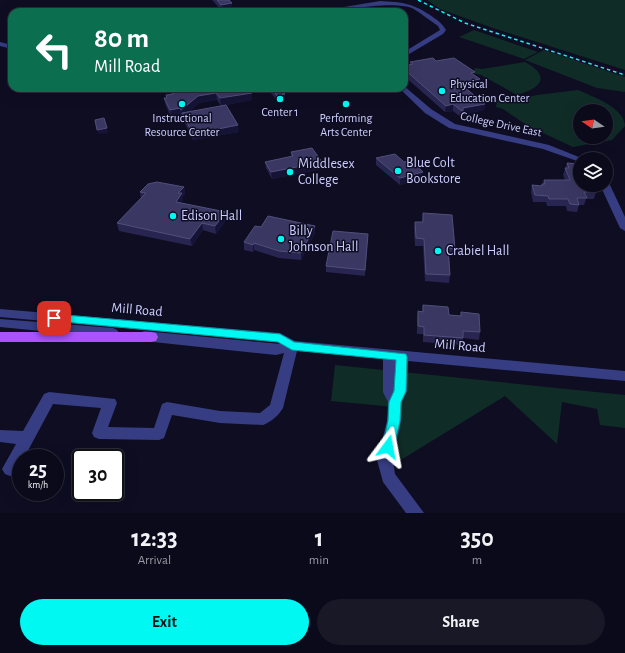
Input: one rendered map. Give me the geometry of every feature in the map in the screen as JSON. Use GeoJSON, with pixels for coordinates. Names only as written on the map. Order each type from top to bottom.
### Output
{"type":"FeatureCollection","features":[{"type":"Feature","properties":{"kind":"main road"},"geometry":{"type":"LineString","coordinates":[[0,337],[151,337]]}},
{"type":"Feature","properties":{"kind":"street"},"geometry":{"type":"LineString","coordinates":[[345,8],[380,3],[396,3],[414,7],[440,25],[443,30],[441,33],[408,53]]}},
{"type":"Feature","properties":{"kind":"street","name":"College Drive East"},"geometry":{"type":"LineString","coordinates":[[407,92],[428,112],[452,126],[546,147],[573,157]]}},
{"type":"Feature","properties":{"kind":"street"},"geometry":{"type":"LineString","coordinates":[[608,192],[625,228]]}},
{"type":"Feature","properties":{"kind":"street","name":"Mill Road"},"geometry":{"type":"LineString","coordinates":[[0,313],[280,338],[292,346]]}},
{"type":"Feature","properties":{"kind":"street","name":"Mill Road"},"geometry":{"type":"LineString","coordinates":[[0,322],[276,350],[292,346],[625,376]]}},
{"type":"Feature","properties":{"kind":"street"},"geometry":{"type":"LineString","coordinates":[[10,469],[48,398],[110,403],[99,433],[159,434],[167,408],[220,417],[263,420],[276,408],[292,346]]}},
{"type":"Feature","properties":{"kind":"street"},"geometry":{"type":"LineString","coordinates":[[396,356],[390,392],[395,402],[394,421],[385,460],[388,477],[416,513]]}},
{"type":"Feature","properties":{"kind":"street"},"geometry":{"type":"LineString","coordinates":[[0,436],[27,438]]}},
{"type":"Feature","properties":{"kind":"green space"},"geometry":{"type":"Polygon","coordinates":[[[427,0],[625,0],[625,70],[493,28],[440,9],[427,0]]]}},
{"type":"Feature","properties":{"kind":"green space"},"geometry":{"type":"Polygon","coordinates":[[[474,30],[538,52],[524,59],[459,37],[474,30]]]}},
{"type":"Feature","properties":{"kind":"green space"},"geometry":{"type":"Polygon","coordinates":[[[544,50],[625,77],[625,92],[597,88],[525,60],[544,50]]]}},
{"type":"Feature","properties":{"kind":"green space"},"geometry":{"type":"Polygon","coordinates":[[[525,62],[538,72],[540,81],[532,89],[517,95],[481,75],[473,73],[475,68],[482,69],[525,62]]]}},
{"type":"Feature","properties":{"kind":"green space"},"geometry":{"type":"Polygon","coordinates":[[[578,90],[607,104],[573,104],[573,144],[590,144],[573,147],[528,126],[503,109],[496,107],[497,101],[505,102],[537,95],[578,90]]]}},
{"type":"Feature","properties":{"kind":"green space"},"geometry":{"type":"Polygon","coordinates":[[[613,107],[624,120],[625,126],[613,139],[613,107]]]}},
{"type":"Feature","properties":{"kind":"green space"},"geometry":{"type":"Polygon","coordinates":[[[335,365],[625,395],[625,428],[600,425],[597,409],[562,402],[557,444],[505,396],[396,463],[394,407],[331,401],[335,365]]]}},
{"type":"Feature","properties":{"kind":"building"},"geometry":{"type":"Polygon","coordinates":[[[217,0],[229,0],[232,3],[221,5],[217,0]]]}},
{"type":"Feature","properties":{"kind":"building","name":"Physical Education Center"},"geometry":{"type":"Polygon","coordinates":[[[433,58],[436,61],[454,58],[475,72],[471,73],[480,79],[461,83],[485,104],[463,108],[463,112],[453,104],[446,106],[408,73],[408,65],[413,64],[410,62],[433,58]]]}},
{"type":"Feature","properties":{"kind":"building"},"geometry":{"type":"Polygon","coordinates":[[[172,92],[252,93],[220,98],[216,93],[198,96],[181,110],[180,108],[170,110],[164,98],[167,98],[166,95],[173,94],[172,92]]]}},
{"type":"Feature","properties":{"kind":"building"},"geometry":{"type":"Polygon","coordinates":[[[274,92],[283,92],[285,94],[277,96],[274,92]]]}},
{"type":"Feature","properties":{"kind":"building"},"geometry":{"type":"Polygon","coordinates":[[[226,105],[238,125],[193,134],[182,113],[226,105]]]}},
{"type":"Feature","properties":{"kind":"building"},"geometry":{"type":"Polygon","coordinates":[[[104,118],[107,128],[97,130],[95,120],[104,118]]]}},
{"type":"Feature","properties":{"kind":"building"},"geometry":{"type":"Polygon","coordinates":[[[312,148],[322,162],[271,172],[265,162],[293,156],[291,152],[312,148]]]}},
{"type":"Feature","properties":{"kind":"building"},"geometry":{"type":"Polygon","coordinates":[[[395,154],[404,162],[411,160],[423,172],[400,178],[376,158],[395,154]]]}},
{"type":"Feature","properties":{"kind":"building"},"geometry":{"type":"Polygon","coordinates":[[[567,163],[573,163],[573,192],[584,192],[587,198],[577,198],[579,205],[570,204],[568,199],[549,199],[548,196],[535,195],[532,185],[542,186],[542,184],[545,184],[544,180],[570,180],[565,168],[569,168],[567,163]]]}},
{"type":"Feature","properties":{"kind":"building","name":"Edison Hall"},"geometry":{"type":"Polygon","coordinates":[[[157,182],[184,187],[178,193],[182,193],[176,202],[226,212],[215,226],[202,223],[190,239],[117,223],[146,193],[140,192],[148,184],[157,182]]]}},
{"type":"Feature","properties":{"kind":"building","name":"Crabiel Hall"},"geometry":{"type":"Polygon","coordinates":[[[423,213],[452,215],[455,249],[448,248],[450,275],[426,274],[424,239],[416,238],[415,222],[423,222],[423,213]]]}},
{"type":"Feature","properties":{"kind":"building","name":"Billy Johnson Hall"},"geometry":{"type":"Polygon","coordinates":[[[268,216],[315,226],[301,253],[279,251],[254,243],[253,245],[244,242],[255,226],[261,227],[268,216]]]}},
{"type":"Feature","properties":{"kind":"building"},"geometry":{"type":"Polygon","coordinates":[[[333,231],[368,234],[365,270],[326,266],[333,231]]]}},
{"type":"Feature","properties":{"kind":"building"},"geometry":{"type":"Polygon","coordinates":[[[423,305],[448,307],[449,315],[461,316],[461,312],[479,314],[480,332],[463,331],[463,338],[424,335],[424,327],[418,326],[418,311],[423,312],[423,305]]]}},
{"type":"Feature","properties":{"kind":"railway"},"geometry":{"type":"LineString","coordinates":[[418,0],[465,23],[625,75]]}},
{"type":"Feature","properties":{"kind":"place","name":"Physical Education Center"},"geometry":{"type":"Point","coordinates":[442,91]}},
{"type":"Feature","properties":{"kind":"place","name":"Center 1"},"geometry":{"type":"Point","coordinates":[280,99]}},
{"type":"Feature","properties":{"kind":"place","name":"Instructional Resource Center"},"geometry":{"type":"Point","coordinates":[182,104]}},
{"type":"Feature","properties":{"kind":"place","name":"Performing Arts Center"},"geometry":{"type":"Point","coordinates":[346,104]}},
{"type":"Feature","properties":{"kind":"place","name":"Blue Colt Bookstore"},"geometry":{"type":"Point","coordinates":[398,171]}},
{"type":"Feature","properties":{"kind":"place","name":"Middlesex College"},"geometry":{"type":"Point","coordinates":[290,172]}},
{"type":"Feature","properties":{"kind":"place","name":"Edison Hall"},"geometry":{"type":"Point","coordinates":[173,216]}},
{"type":"Feature","properties":{"kind":"place","name":"Billy Johnson Hall"},"geometry":{"type":"Point","coordinates":[281,239]}},
{"type":"Feature","properties":{"kind":"place","name":"Crabiel Hall"},"geometry":{"type":"Point","coordinates":[438,251]}},
{"type":"Feature","properties":{"kind":"route"},"geometry":{"type":"LineString","coordinates":[[54,318],[280,338],[292,346],[402,357],[400,391],[395,402],[394,421],[388,447]]}}]}
